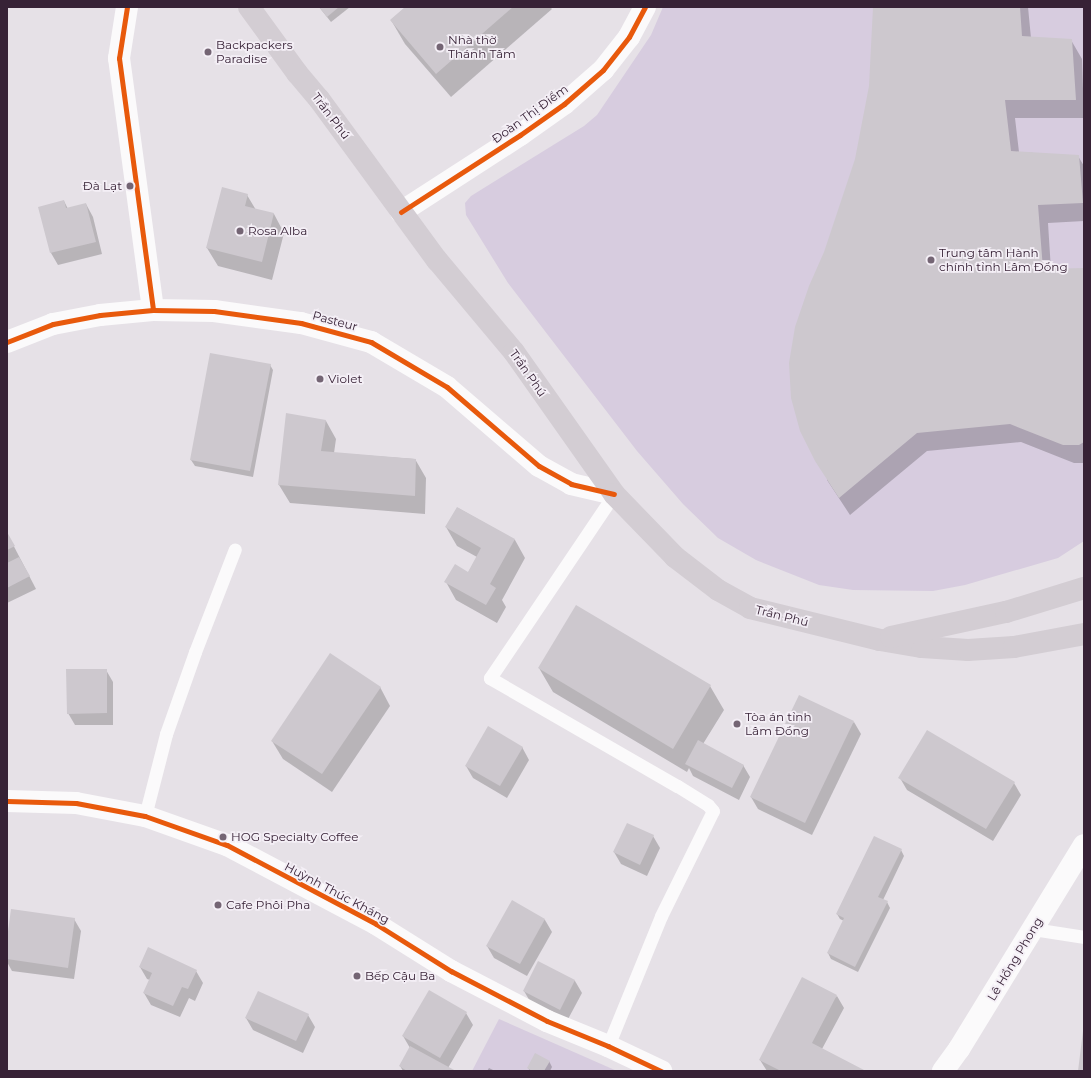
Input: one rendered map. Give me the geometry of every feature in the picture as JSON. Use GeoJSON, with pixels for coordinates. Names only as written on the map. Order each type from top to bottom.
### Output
{"type":"FeatureCollection","features":[{"type":"Feature","properties":{"kind":"main road","name":"Trần Phú"},"geometry":{"type":"LineString","coordinates":[[249,7],[319,99],[437,260],[514,352],[614,494],[675,557],[718,590],[750,608],[880,640],[922,647],[968,650],[1014,648],[1084,634]]}},
{"type":"Feature","properties":{"kind":"main road","name":"Trần Phú"},"geometry":{"type":"LineString","coordinates":[[880,640],[1006,612],[1084,588]]}},
{"type":"Feature","properties":{"kind":"street"},"geometry":{"type":"LineString","coordinates":[[127,7],[119,58],[153,310]]}},
{"type":"Feature","properties":{"kind":"street","name":"Đoàn Thị Điểm"},"geometry":{"type":"LineString","coordinates":[[401,212],[520,135],[564,104],[602,70],[629,37],[645,7]]}},
{"type":"Feature","properties":{"kind":"street","name":"Pasteur"},"geometry":{"type":"LineString","coordinates":[[7,342],[53,324],[100,316],[153,310],[214,311],[302,323],[370,342],[447,386],[539,466],[571,484],[614,494]]}},
{"type":"Feature","properties":{"kind":"street","name":"Huỳnh Thúc Kháng"},"geometry":{"type":"LineString","coordinates":[[7,801],[76,803],[145,816],[227,845],[376,924],[451,971],[547,1021],[608,1046],[661,1071]]}},
{"type":"Feature","properties":{"kind":"street","name":"Lê Hồng Phong"},"geometry":{"type":"LineString","coordinates":[[943,1071],[959,1049],[1084,845]]}},
{"type":"Feature","properties":{"kind":"lane"},"geometry":{"type":"LineString","coordinates":[[608,1046],[661,916],[713,811],[708,805],[677,786],[490,678],[614,494]]}},
{"type":"Feature","properties":{"kind":"lane"},"geometry":{"type":"LineString","coordinates":[[145,816],[166,734],[195,652],[235,549]]}},
{"type":"Feature","properties":{"kind":"lane"},"geometry":{"type":"LineString","coordinates":[[1033,929],[1084,937]]}},
{"type":"Feature","properties":{"kind":"shaded area"},"geometry":{"type":"Polygon","coordinates":[[[663,7],[1084,7],[1084,541],[1058,558],[965,585],[933,591],[853,590],[819,585],[756,560],[718,538],[683,504],[637,451],[508,283],[466,215],[465,203],[471,196],[584,126],[597,115],[651,35],[663,7]]]}},
{"type":"Feature","properties":{"kind":"shaded area"},"geometry":{"type":"Polygon","coordinates":[[[499,1019],[617,1071],[472,1071],[499,1019]]]}},
{"type":"Feature","properties":{"kind":"building"},"geometry":{"type":"Polygon","coordinates":[[[319,7],[339,7],[327,17],[319,7]]]}},
{"type":"Feature","properties":{"kind":"building","name":"Nhà thờ Thánh Tâm"},"geometry":{"type":"Polygon","coordinates":[[[405,7],[513,7],[436,74],[390,20],[405,7]]]}},
{"type":"Feature","properties":{"kind":"building","name":"Trung tâm Hành chính tỉnh Lâm Đồng"},"geometry":{"type":"Polygon","coordinates":[[[873,7],[1020,7],[1022,36],[1072,39],[1076,100],[1005,100],[1011,151],[1079,155],[1083,203],[1038,205],[1043,269],[1084,268],[1084,442],[1079,445],[1063,445],[1010,424],[917,433],[839,498],[815,461],[800,431],[791,398],[789,363],[795,327],[809,286],[824,252],[855,159],[869,86],[873,7]]]}},
{"type":"Feature","properties":{"kind":"building","name":"Rosa Alba"},"geometry":{"type":"Polygon","coordinates":[[[222,187],[248,194],[245,206],[274,213],[262,262],[206,248],[222,187]]]}},
{"type":"Feature","properties":{"kind":"building"},"geometry":{"type":"Polygon","coordinates":[[[64,200],[66,208],[86,203],[96,242],[50,253],[38,207],[64,200]]]}},
{"type":"Feature","properties":{"kind":"building"},"geometry":{"type":"Polygon","coordinates":[[[210,353],[271,364],[250,471],[190,460],[210,353]]]}},
{"type":"Feature","properties":{"kind":"building"},"geometry":{"type":"Polygon","coordinates":[[[286,413],[326,420],[321,451],[416,459],[415,496],[278,485],[286,413]]]}},
{"type":"Feature","properties":{"kind":"building"},"geometry":{"type":"Polygon","coordinates":[[[457,507],[515,539],[490,584],[496,588],[486,605],[444,582],[455,564],[468,572],[481,548],[445,527],[457,507]]]}},
{"type":"Feature","properties":{"kind":"building"},"geometry":{"type":"Polygon","coordinates":[[[7,532],[15,546],[7,550],[7,532]]]}},
{"type":"Feature","properties":{"kind":"building"},"geometry":{"type":"Polygon","coordinates":[[[19,557],[30,576],[7,588],[7,563],[19,557]]]}},
{"type":"Feature","properties":{"kind":"building"},"geometry":{"type":"Polygon","coordinates":[[[576,605],[711,685],[673,749],[538,668],[576,605]]]}},
{"type":"Feature","properties":{"kind":"building"},"geometry":{"type":"Polygon","coordinates":[[[330,653],[381,687],[322,774],[271,741],[330,653]]]}},
{"type":"Feature","properties":{"kind":"building"},"geometry":{"type":"Polygon","coordinates":[[[66,669],[107,669],[107,713],[67,714],[66,669]]]}},
{"type":"Feature","properties":{"kind":"building"},"geometry":{"type":"Polygon","coordinates":[[[799,695],[854,721],[805,823],[750,797],[799,695]]]}},
{"type":"Feature","properties":{"kind":"building"},"geometry":{"type":"Polygon","coordinates":[[[488,726],[523,747],[500,786],[465,766],[488,726]]]}},
{"type":"Feature","properties":{"kind":"building"},"geometry":{"type":"Polygon","coordinates":[[[927,730],[1015,782],[986,829],[898,778],[927,730]]]}},
{"type":"Feature","properties":{"kind":"building"},"geometry":{"type":"Polygon","coordinates":[[[698,740],[744,765],[732,788],[685,764],[698,740]]]}},
{"type":"Feature","properties":{"kind":"building"},"geometry":{"type":"Polygon","coordinates":[[[627,823],[654,835],[640,865],[613,852],[627,823]]]}},
{"type":"Feature","properties":{"kind":"building"},"geometry":{"type":"Polygon","coordinates":[[[874,836],[902,849],[878,897],[888,901],[855,967],[827,953],[844,918],[836,914],[874,836]]]}},
{"type":"Feature","properties":{"kind":"building"},"geometry":{"type":"Polygon","coordinates":[[[512,900],[545,919],[520,964],[486,946],[512,900]]]}},
{"type":"Feature","properties":{"kind":"building"},"geometry":{"type":"Polygon","coordinates":[[[11,909],[75,918],[68,968],[7,959],[7,939],[11,909]]]}},
{"type":"Feature","properties":{"kind":"building"},"geometry":{"type":"Polygon","coordinates":[[[148,947],[197,970],[188,989],[182,987],[173,1006],[143,993],[152,973],[139,967],[148,947]]]}},
{"type":"Feature","properties":{"kind":"building"},"geometry":{"type":"Polygon","coordinates":[[[538,961],[575,980],[560,1010],[523,991],[538,961]]]}},
{"type":"Feature","properties":{"kind":"building"},"geometry":{"type":"Polygon","coordinates":[[[802,977],[837,995],[812,1043],[864,1071],[781,1071],[759,1060],[802,977]]]}},
{"type":"Feature","properties":{"kind":"building"},"geometry":{"type":"Polygon","coordinates":[[[429,990],[467,1012],[440,1058],[402,1036],[429,990]]]}},
{"type":"Feature","properties":{"kind":"building"},"geometry":{"type":"Polygon","coordinates":[[[258,991],[309,1014],[296,1041],[245,1018],[258,991]]]}},
{"type":"Feature","properties":{"kind":"building"},"geometry":{"type":"Polygon","coordinates":[[[1083,1031],[1084,1071],[1078,1071],[1083,1031]]]}},
{"type":"Feature","properties":{"kind":"building"},"geometry":{"type":"Polygon","coordinates":[[[410,1046],[456,1071],[407,1071],[399,1066],[410,1046]]]}},
{"type":"Feature","properties":{"kind":"building"},"geometry":{"type":"Polygon","coordinates":[[[535,1053],[550,1061],[544,1071],[532,1071],[527,1068],[535,1053]]]}},
{"type":"Feature","properties":{"kind":"cycle path"},"geometry":{"type":"LineString","coordinates":[[127,7],[119,58],[153,310]]}},
{"type":"Feature","properties":{"kind":"cycle path"},"geometry":{"type":"LineString","coordinates":[[401,212],[520,135],[564,104],[603,70],[629,37],[645,7]]}},
{"type":"Feature","properties":{"kind":"cycle path"},"geometry":{"type":"LineString","coordinates":[[7,342],[53,324],[100,315],[153,310],[214,311],[301,323],[371,342],[447,387],[539,466],[571,484],[614,494]]}},
{"type":"Feature","properties":{"kind":"cycle path"},"geometry":{"type":"LineString","coordinates":[[7,801],[76,803],[145,816],[227,845],[376,924],[451,971],[547,1021],[608,1046],[661,1071]]}},
{"type":"Feature","properties":{"kind":"place","name":"Nhà thờ Thánh Tâm"},"geometry":{"type":"Point","coordinates":[440,47]}},
{"type":"Feature","properties":{"kind":"place","name":"Backpackers Paradise"},"geometry":{"type":"Point","coordinates":[208,52]}},
{"type":"Feature","properties":{"kind":"place","name":"Đà Lạt"},"geometry":{"type":"Point","coordinates":[130,186]}},
{"type":"Feature","properties":{"kind":"place","name":"Rosa Alba"},"geometry":{"type":"Point","coordinates":[240,231]}},
{"type":"Feature","properties":{"kind":"place","name":"Trung tâm Hành chính tỉnh Lâm Đồng"},"geometry":{"type":"Point","coordinates":[931,260]}},
{"type":"Feature","properties":{"kind":"place","name":"Violet"},"geometry":{"type":"Point","coordinates":[320,379]}},
{"type":"Feature","properties":{"kind":"place","name":"Tòa án tỉnh Lâm Đồng"},"geometry":{"type":"Point","coordinates":[737,724]}},
{"type":"Feature","properties":{"kind":"place","name":"HOG Specialty Coffee"},"geometry":{"type":"Point","coordinates":[223,837]}},
{"type":"Feature","properties":{"kind":"place","name":"Cafe Phôi Pha"},"geometry":{"type":"Point","coordinates":[218,905]}},
{"type":"Feature","properties":{"kind":"place","name":"Bếp Cậu Ba"},"geometry":{"type":"Point","coordinates":[357,976]}}]}
